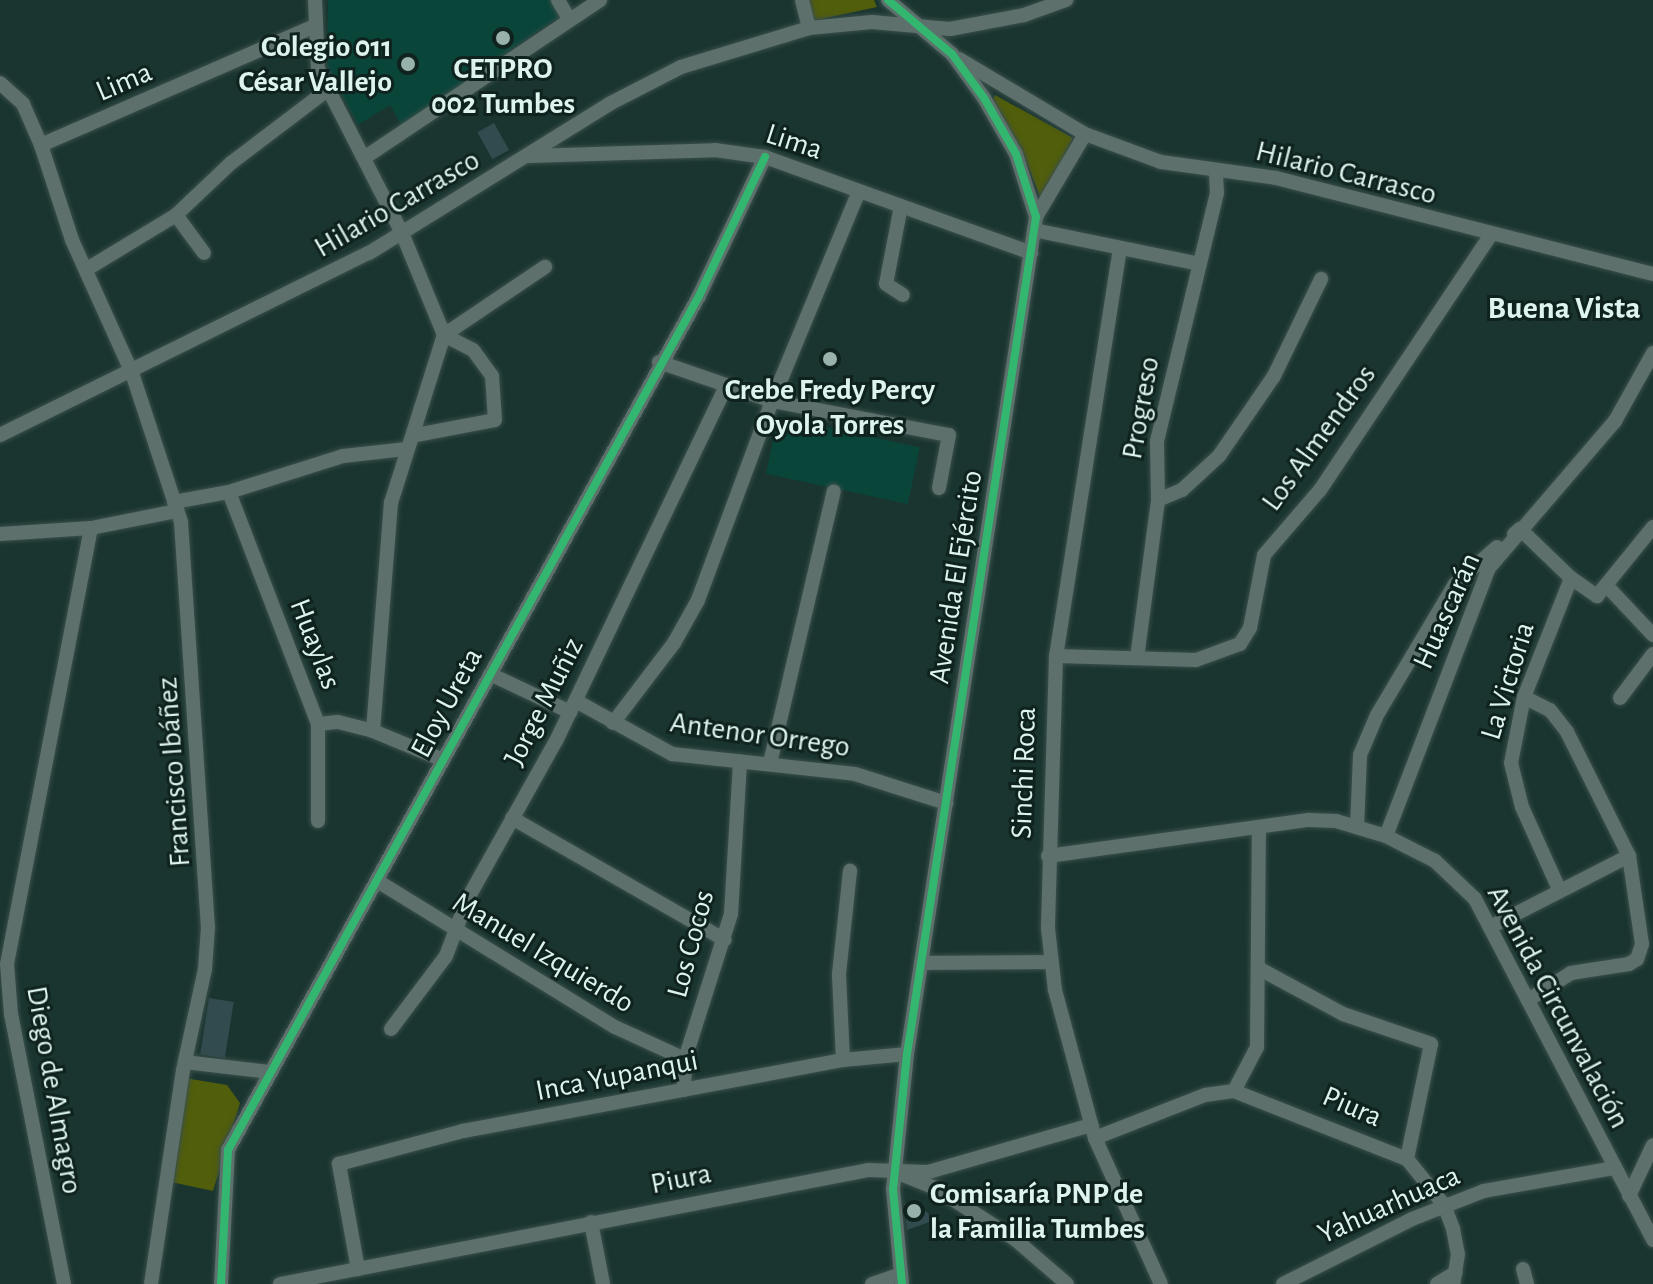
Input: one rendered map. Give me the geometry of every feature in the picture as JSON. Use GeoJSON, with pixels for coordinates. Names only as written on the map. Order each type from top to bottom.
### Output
{"type":"FeatureCollection","features":[{"type":"Feature","properties":{"kind":"street"},"geometry":{"type":"LineString","coordinates":[[315,0],[314,52],[327,90],[402,233],[444,335],[416,435],[405,449],[385,553],[373,731]]}},
{"type":"Feature","properties":{"kind":"street"},"geometry":{"type":"LineString","coordinates":[[558,0],[569,19]]}},
{"type":"Feature","properties":{"kind":"street"},"geometry":{"type":"LineString","coordinates":[[364,158],[600,0]]}},
{"type":"Feature","properties":{"kind":"street"},"geometry":{"type":"LineString","coordinates":[[802,0],[809,28]]}},
{"type":"Feature","properties":{"kind":"street","name":"Avenida El Ejército"},"geometry":{"type":"LineString","coordinates":[[888,0],[916,28],[952,54],[1006,133],[1035,224],[907,1054],[895,1172],[902,1279]]}},
{"type":"Feature","properties":{"kind":"street","name":"Hilario Carrasco"},"geometry":{"type":"LineString","coordinates":[[0,435],[132,373],[402,233],[609,104],[681,67],[809,28],[872,22],[916,28],[979,25],[1066,0]]}},
{"type":"Feature","properties":{"kind":"street","name":"Lima"},"geometry":{"type":"LineString","coordinates":[[41,145],[315,26]]}},
{"type":"Feature","properties":{"kind":"street","name":"Hilario Carrasco"},"geometry":{"type":"LineString","coordinates":[[952,54],[1085,134],[1173,165],[1276,178],[1490,236],[1563,247],[1653,274]]}},
{"type":"Feature","properties":{"kind":"street","name":"Francisco Ibáñez"},"geometry":{"type":"LineString","coordinates":[[0,83],[23,104],[41,145],[87,269],[132,373],[175,506],[209,898],[205,969],[185,1062],[151,1284]]}},
{"type":"Feature","properties":{"kind":"street"},"geometry":{"type":"LineString","coordinates":[[87,269],[176,215],[231,163],[327,90]]}},
{"type":"Feature","properties":{"kind":"street"},"geometry":{"type":"LineString","coordinates":[[1085,134],[1035,224],[1120,248],[1199,264]]}},
{"type":"Feature","properties":{"kind":"street","name":"Lima"},"geometry":{"type":"LineString","coordinates":[[528,156],[715,150],[765,157],[1031,253]]}},
{"type":"Feature","properties":{"kind":"street","name":"Eloy Ureta"},"geometry":{"type":"LineString","coordinates":[[221,1284],[224,1168],[270,1072],[379,882],[659,362],[733,233],[765,157]]}},
{"type":"Feature","properties":{"kind":"street","name":"Progreso"},"geometry":{"type":"LineString","coordinates":[[1137,658],[1158,500],[1157,441],[1217,193],[1216,171]]}},
{"type":"Feature","properties":{"kind":"street"},"geometry":{"type":"LineString","coordinates":[[613,723],[674,643],[698,600],[772,401],[859,191]]}},
{"type":"Feature","properties":{"kind":"street"},"geometry":{"type":"LineString","coordinates":[[901,206],[886,284],[903,295]]}},
{"type":"Feature","properties":{"kind":"street"},"geometry":{"type":"LineString","coordinates":[[176,215],[204,253]]}},
{"type":"Feature","properties":{"kind":"street","name":"Los Almendros"},"geometry":{"type":"LineString","coordinates":[[1056,656],[1196,660],[1240,644],[1250,628],[1264,555],[1320,490],[1490,236]]}},
{"type":"Feature","properties":{"kind":"street","name":"Sinchi Roca"},"geometry":{"type":"LineString","coordinates":[[1120,248],[1056,656],[1048,856],[1050,962],[1093,1132],[1161,1284]]}},
{"type":"Feature","properties":{"kind":"street"},"geometry":{"type":"LineString","coordinates":[[444,335],[545,267]]}},
{"type":"Feature","properties":{"kind":"street"},"geometry":{"type":"LineString","coordinates":[[1158,500],[1182,490],[1219,456],[1274,376],[1321,279]]}},
{"type":"Feature","properties":{"kind":"street"},"geometry":{"type":"LineString","coordinates":[[416,435],[495,420],[492,376],[473,350],[444,335]]}},
{"type":"Feature","properties":{"kind":"street","name":"Huascarán"},"geometry":{"type":"LineString","coordinates":[[1386,836],[1489,568],[1615,421],[1653,353]]}},
{"type":"Feature","properties":{"kind":"street"},"geometry":{"type":"LineString","coordinates":[[659,362],[772,401],[949,435],[939,488]]}},
{"type":"Feature","properties":{"kind":"street","name":"Jorge Muñiz"},"geometry":{"type":"LineString","coordinates":[[391,1029],[446,956],[467,900],[573,706],[726,387]]}},
{"type":"Feature","properties":{"kind":"street"},"geometry":{"type":"LineString","coordinates":[[0,534],[91,528],[229,492],[343,456],[405,449]]}},
{"type":"Feature","properties":{"kind":"street"},"geometry":{"type":"LineString","coordinates":[[770,763],[834,491]]}},
{"type":"Feature","properties":{"kind":"street","name":"Huaylas"},"geometry":{"type":"LineString","coordinates":[[229,492],[318,724],[318,821]]}},
{"type":"Feature","properties":{"kind":"street"},"geometry":{"type":"LineString","coordinates":[[1601,591],[1653,527]]}},
{"type":"Feature","properties":{"kind":"street","name":"Diego de Almagro"},"geometry":{"type":"LineString","coordinates":[[64,1284],[11,1014],[7,964],[91,528]]}},
{"type":"Feature","properties":{"kind":"street"},"geometry":{"type":"LineString","coordinates":[[1357,827],[1360,755],[1377,715],[1455,584],[1520,529],[1571,578],[1601,591],[1653,635]]}},
{"type":"Feature","properties":{"kind":"street","name":"La Victoria"},"geometry":{"type":"LineString","coordinates":[[1559,889],[1514,782],[1511,763],[1524,697],[1571,578]]}},
{"type":"Feature","properties":{"kind":"street"},"geometry":{"type":"LineString","coordinates":[[1620,698],[1653,654]]}},
{"type":"Feature","properties":{"kind":"street","name":"Antenor Orrego"},"geometry":{"type":"LineString","coordinates":[[490,674],[613,723],[672,754],[855,774],[946,803]]}},
{"type":"Feature","properties":{"kind":"street"},"geometry":{"type":"LineString","coordinates":[[1524,697],[1550,710],[1567,732],[1629,856],[1642,944],[1637,959],[1571,973],[1528,1000]]}},
{"type":"Feature","properties":{"kind":"street","name":"Eloy Ureta"},"geometry":{"type":"LineString","coordinates":[[318,724],[373,731],[443,760]]}},
{"type":"Feature","properties":{"kind":"street","name":"Los Cocos"},"geometry":{"type":"LineString","coordinates":[[684,1090],[685,1059],[725,940],[735,871],[740,761]]}},
{"type":"Feature","properties":{"kind":"street"},"geometry":{"type":"LineString","coordinates":[[512,818],[725,940]]}},
{"type":"Feature","properties":{"kind":"street","name":"Avenida Circunvalación"},"geometry":{"type":"LineString","coordinates":[[1048,856],[1309,820],[1357,827],[1386,836],[1435,861],[1460,882],[1490,927],[1653,1240]]}},
{"type":"Feature","properties":{"kind":"street"},"geometry":{"type":"LineString","coordinates":[[1234,1091],[1257,1047],[1259,827]]}},
{"type":"Feature","properties":{"kind":"street"},"geometry":{"type":"LineString","coordinates":[[1490,927],[1559,889],[1629,856]]}},
{"type":"Feature","properties":{"kind":"street"},"geometry":{"type":"LineString","coordinates":[[843,1060],[839,974],[850,871]]}},
{"type":"Feature","properties":{"kind":"street","name":"Manuel Izquierdo"},"geometry":{"type":"LineString","coordinates":[[379,882],[615,1027],[685,1059]]}},
{"type":"Feature","properties":{"kind":"street"},"geometry":{"type":"LineString","coordinates":[[921,963],[1050,962]]}},
{"type":"Feature","properties":{"kind":"street"},"geometry":{"type":"LineString","coordinates":[[1258,968],[1343,1014],[1431,1044],[1407,1159],[1444,1205],[1458,1254],[1455,1278],[1437,1284]]}},
{"type":"Feature","properties":{"kind":"street","name":"Inca Yupanqui"},"geometry":{"type":"LineString","coordinates":[[358,1269],[339,1164],[463,1131],[843,1060],[907,1054]]}},
{"type":"Feature","properties":{"kind":"street"},"geometry":{"type":"LineString","coordinates":[[185,1062],[270,1072]]}},
{"type":"Feature","properties":{"kind":"street","name":"Piura"},"geometry":{"type":"LineString","coordinates":[[280,1284],[868,1170],[928,1172],[1093,1132],[1205,1095],[1234,1091],[1407,1159]]}},
{"type":"Feature","properties":{"kind":"street"},"geometry":{"type":"LineString","coordinates":[[1629,1196],[1653,1145]]}},
{"type":"Feature","properties":{"kind":"street","name":"Yahuarhuaca"},"geometry":{"type":"LineString","coordinates":[[1283,1284],[1444,1205],[1484,1191],[1615,1168]]}},
{"type":"Feature","properties":{"kind":"street"},"geometry":{"type":"LineString","coordinates":[[895,1172],[937,1189],[1016,1240],[1067,1284]]}},
{"type":"Feature","properties":{"kind":"street"},"geometry":{"type":"LineString","coordinates":[[591,1222],[603,1284]]}},
{"type":"Feature","properties":{"kind":"street"},"geometry":{"type":"LineString","coordinates":[[872,1284],[902,1279]]}},
{"type":"Feature","properties":{"kind":"shaded area","name":"Colegio 011 César Vallejo"},"geometry":{"type":"Polygon","coordinates":[[[328,0],[553,0],[562,15],[402,126],[390,105],[358,125],[327,67],[328,0]]]}},
{"type":"Feature","properties":{"kind":"shaded area"},"geometry":{"type":"Polygon","coordinates":[[[778,417],[920,447],[908,504],[766,474],[778,417]]]}},
{"type":"Feature","properties":{"kind":"green space"},"geometry":{"type":"Polygon","coordinates":[[[806,0],[874,0],[877,7],[812,21],[806,0]]]}},
{"type":"Feature","properties":{"kind":"green space"},"geometry":{"type":"Polygon","coordinates":[[[995,95],[1073,138],[1041,199],[1021,148],[993,100],[995,95]]]}},
{"type":"Feature","properties":{"kind":"green space"},"geometry":{"type":"Polygon","coordinates":[[[185,1078],[227,1085],[240,1103],[213,1191],[171,1182],[185,1078]]]}},
{"type":"Feature","properties":{"kind":"building"},"geometry":{"type":"Polygon","coordinates":[[[494,123],[509,150],[492,159],[477,132],[494,123]]]}},
{"type":"Feature","properties":{"kind":"building"},"geometry":{"type":"Polygon","coordinates":[[[209,998],[234,1002],[225,1058],[200,1054],[209,998]]]}},
{"type":"Feature","properties":{"kind":"building","name":"Comisaría PNP de la Familia Tumbes"},"geometry":{"type":"Polygon","coordinates":[[[912,1201],[935,1220],[907,1230],[904,1204],[912,1201]]]}},
{"type":"Feature","properties":{"kind":"cycle path"},"geometry":{"type":"LineString","coordinates":[[888,0],[952,54],[984,98],[1016,154],[1036,217],[907,1054],[893,1189],[902,1284]]}},
{"type":"Feature","properties":{"kind":"cycle path"},"geometry":{"type":"LineString","coordinates":[[221,1284],[228,1150],[699,296],[765,157]]}},
{"type":"Feature","properties":{"kind":"place","name":"CETPRO 002 Tumbes"},"geometry":{"type":"Point","coordinates":[503,38]}},
{"type":"Feature","properties":{"kind":"place","name":"Colegio 011 César Vallejo"},"geometry":{"type":"Point","coordinates":[408,64]}},
{"type":"Feature","properties":{"kind":"place","name":"Crebe Fredy Percy Oyola Torres"},"geometry":{"type":"Point","coordinates":[830,359]}},
{"type":"Feature","properties":{"kind":"place","name":"Comisaría PNP de la Familia Tumbes"},"geometry":{"type":"Point","coordinates":[914,1211]}},
{"type":"Feature","properties":{"kind":"district","name":"Buena Vista"},"geometry":{"type":"Point","coordinates":[1564,308]}}]}
